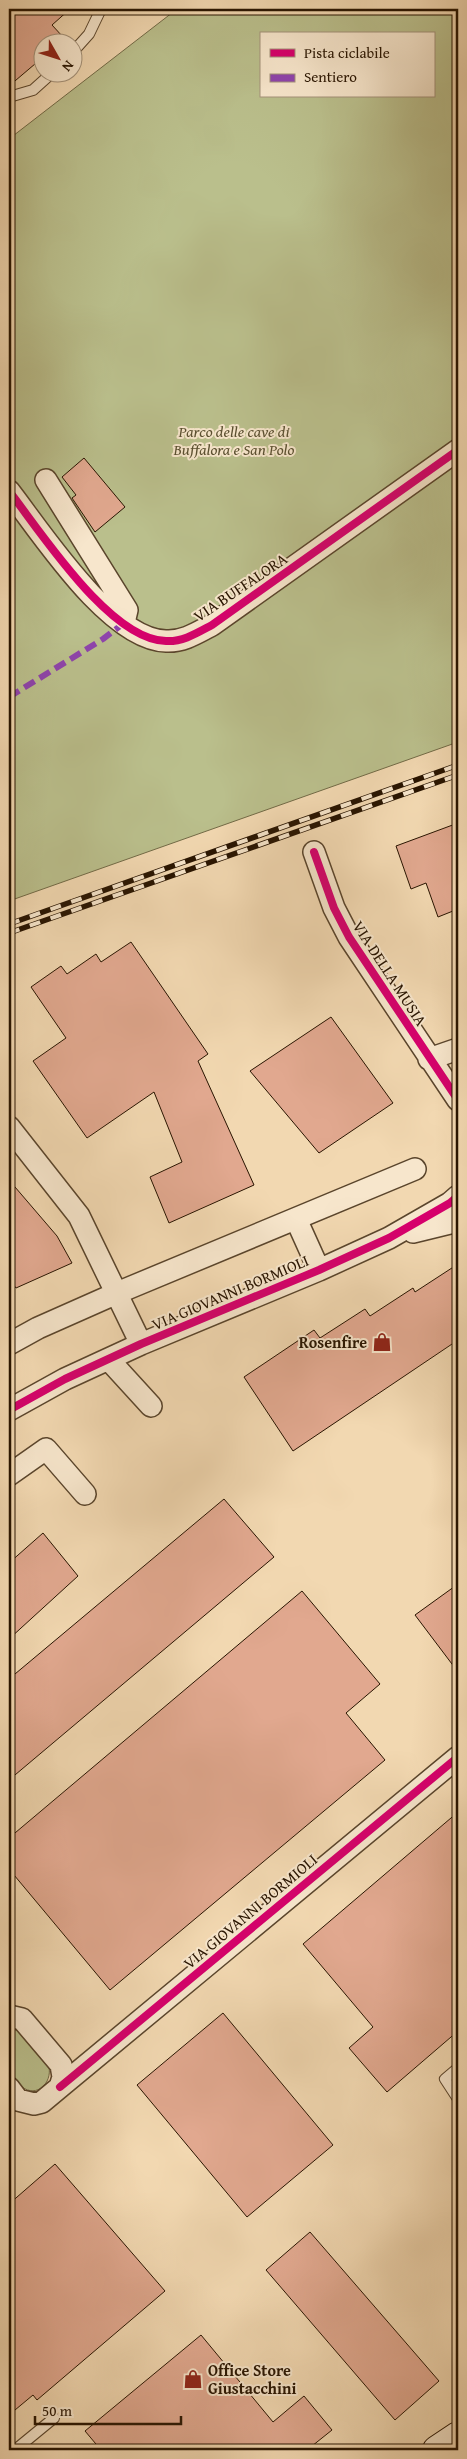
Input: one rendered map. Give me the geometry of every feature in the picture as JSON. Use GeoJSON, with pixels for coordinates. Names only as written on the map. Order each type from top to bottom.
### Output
{"type":"FeatureCollection","features":[{"type":"Feature","properties":{"kind":"main road"},"geometry":{"type":"LineString","coordinates":[[436,2450],[458,2436]]}},
{"type":"Feature","properties":{"kind":"street","name":"VIA BUFFALORA"},"geometry":{"type":"LineString","coordinates":[[9,492],[91,597],[124,623],[149,638],[164,642],[176,641],[191,636],[212,625],[458,450]]}},
{"type":"Feature","properties":{"kind":"street"},"geometry":{"type":"LineString","coordinates":[[46,480],[126,610],[124,623]]}},
{"type":"Feature","properties":{"kind":"street","name":"VIA DELLA MUSIA"},"geometry":{"type":"LineString","coordinates":[[314,852],[334,908],[349,937],[458,1100]]}},
{"type":"Feature","properties":{"kind":"street"},"geometry":{"type":"LineString","coordinates":[[429,1059],[458,1049]]}},
{"type":"Feature","properties":{"kind":"street","name":"VIA GIOVANNI BORMIOLI"},"geometry":{"type":"LineString","coordinates":[[9,1128],[79,1216],[141,1344]]}},
{"type":"Feature","properties":{"kind":"street"},"geometry":{"type":"LineString","coordinates":[[9,1344],[38,1328],[117,1293],[415,1169]]}},
{"type":"Feature","properties":{"kind":"street","name":"VIA GIOVANNI BORMIOLI"},"geometry":{"type":"LineString","coordinates":[[9,1410],[65,1379],[141,1344],[318,1270],[389,1238],[450,1203],[458,1196]]}},
{"type":"Feature","properties":{"kind":"street","name":"VIA GIOVANNI BORMIOLI"},"geometry":{"type":"LineString","coordinates":[[296,1219],[318,1270]]}},
{"type":"Feature","properties":{"kind":"street","name":"VIA GIOVANNI BORMIOLI"},"geometry":{"type":"LineString","coordinates":[[389,1238],[458,1222]]}},
{"type":"Feature","properties":{"kind":"street"},"geometry":{"type":"LineString","coordinates":[[109,1360],[151,1406]]}},
{"type":"Feature","properties":{"kind":"street"},"geometry":{"type":"LineString","coordinates":[[9,1476],[46,1449],[85,1494]]}},
{"type":"Feature","properties":{"kind":"street","name":"VIA GIOVANNI BORMIOLI"},"geometry":{"type":"LineString","coordinates":[[9,2088],[18,2100],[26,2104],[42,2102],[458,1757]]}},
{"type":"Feature","properties":{"kind":"street"},"geometry":{"type":"LineString","coordinates":[[10,2015],[22,2019],[61,2065],[63,2077],[60,2087]]}},
{"type":"Feature","properties":{"kind":"street","name":"VIA GIOVANNI BORMIOLI"},"geometry":{"type":"LineString","coordinates":[[61,2065],[79,2066],[91,2060]]}},
{"type":"Feature","properties":{"kind":"lane"},"geometry":{"type":"LineString","coordinates":[[82,42],[89,34],[102,9]]}},
{"type":"Feature","properties":{"kind":"lane"},"geometry":{"type":"LineString","coordinates":[[9,98],[33,90],[42,82]]}},
{"type":"Feature","properties":{"kind":"lane"},"geometry":{"type":"LineString","coordinates":[[458,2068],[445,2079],[458,2099]]}},
{"type":"Feature","properties":{"kind":"lane"},"geometry":{"type":"LineString","coordinates":[[15,2450],[54,2418]]}},
{"type":"Feature","properties":{"kind":"green space","name":"Parco delle cave di Buffalora e San Polo"},"geometry":{"type":"Polygon","coordinates":[[[177,9],[458,9],[458,742],[9,901],[9,139],[177,9]]]}},
{"type":"Feature","properties":{"kind":"green space"},"geometry":{"type":"Polygon","coordinates":[[[9,2027],[20,2032],[49,2067],[46,2083],[38,2090],[33,2091],[22,2087],[9,2072],[9,2027]]]}},
{"type":"Feature","properties":{"kind":"building"},"geometry":{"type":"Polygon","coordinates":[[[14,9],[70,9],[52,25],[58,32],[32,32],[32,66],[9,86],[9,13],[14,9]]]}},
{"type":"Feature","properties":{"kind":"building"},"geometry":{"type":"Polygon","coordinates":[[[84,458],[125,507],[95,532],[72,498],[76,495],[62,477],[84,458]]]}},
{"type":"Feature","properties":{"kind":"building"},"geometry":{"type":"Polygon","coordinates":[[[458,823],[458,909],[438,917],[426,883],[411,889],[396,846],[458,823]]]}},
{"type":"Feature","properties":{"kind":"building"},"geometry":{"type":"Polygon","coordinates":[[[131,942],[208,1054],[198,1061],[254,1185],[169,1223],[150,1177],[182,1162],[154,1092],[87,1138],[33,1061],[66,1038],[31,987],[61,966],[67,974],[96,954],[101,962],[131,942]]]}},
{"type":"Feature","properties":{"kind":"building"},"geometry":{"type":"Polygon","coordinates":[[[331,1017],[393,1103],[319,1153],[250,1071],[331,1017]]]}},
{"type":"Feature","properties":{"kind":"building"},"geometry":{"type":"Polygon","coordinates":[[[9,1180],[57,1236],[72,1263],[16,1288],[9,1279],[9,1180]]]}},
{"type":"Feature","properties":{"kind":"building"},"geometry":{"type":"Polygon","coordinates":[[[458,1264],[458,1340],[293,1451],[244,1377],[314,1330],[320,1338],[365,1309],[370,1316],[413,1288],[415,1292],[458,1264]]]}},
{"type":"Feature","properties":{"kind":"building"},"geometry":{"type":"Polygon","coordinates":[[[224,1499],[274,1557],[9,1780],[9,1679],[224,1499]]]}},
{"type":"Feature","properties":{"kind":"building"},"geometry":{"type":"Polygon","coordinates":[[[43,1533],[78,1576],[9,1639],[9,1563],[43,1533]]]}},
{"type":"Feature","properties":{"kind":"building"},"geometry":{"type":"Polygon","coordinates":[[[458,1584],[458,1672],[415,1615],[458,1584]]]}},
{"type":"Feature","properties":{"kind":"building"},"geometry":{"type":"Polygon","coordinates":[[[302,1591],[380,1684],[346,1713],[385,1760],[110,1990],[9,1869],[9,1838],[302,1591]]]}},
{"type":"Feature","properties":{"kind":"building"},"geometry":{"type":"Polygon","coordinates":[[[458,1812],[458,2031],[387,2092],[349,2048],[373,2027],[303,1944],[458,1812]]]}},
{"type":"Feature","properties":{"kind":"building"},"geometry":{"type":"Polygon","coordinates":[[[223,2013],[333,2145],[247,2217],[137,2085],[223,2013]]]}},
{"type":"Feature","properties":{"kind":"building"},"geometry":{"type":"Polygon","coordinates":[[[55,2164],[165,2291],[37,2400],[33,2395],[9,2415],[9,2204],[55,2164]]]}},
{"type":"Feature","properties":{"kind":"building"},"geometry":{"type":"Polygon","coordinates":[[[310,2232],[439,2381],[395,2420],[266,2270],[310,2232]]]}},
{"type":"Feature","properties":{"kind":"building","name":"Office Store Giustacchini"},"geometry":{"type":"Polygon","coordinates":[[[201,2335],[273,2422],[304,2396],[332,2430],[307,2450],[101,2450],[85,2431],[201,2335]]]}},
{"type":"Feature","properties":{"kind":"railway"},"geometry":{"type":"LineString","coordinates":[[9,924],[458,765]]}},
{"type":"Feature","properties":{"kind":"railway"},"geometry":{"type":"LineString","coordinates":[[9,933],[458,775]]}},
{"type":"Feature","properties":{"kind":"marked path"},"geometry":{"type":"LineString","coordinates":[[9,697],[103,639],[124,623]]}},
{"type":"Feature","properties":{"kind":"cycle path"},"geometry":{"type":"LineString","coordinates":[[9,491],[78,581],[100,604],[122,623],[144,636],[172,641],[190,636],[212,625],[458,450]]}},
{"type":"Feature","properties":{"kind":"cycle path"},"geometry":{"type":"LineString","coordinates":[[314,852],[334,908],[349,937],[458,1100]]}},
{"type":"Feature","properties":{"kind":"cycle path"},"geometry":{"type":"LineString","coordinates":[[9,1410],[65,1379],[141,1344],[319,1270],[389,1238],[450,1203],[458,1196]]}},
{"type":"Feature","properties":{"kind":"cycle path"},"geometry":{"type":"LineString","coordinates":[[60,2087],[458,1757]]}},
{"type":"Feature","properties":{"kind":"place","name":"Rosenfire"},"geometry":{"type":"Point","coordinates":[382,1342]}},
{"type":"Feature","properties":{"kind":"place","name":"Office Store Giustacchini"},"geometry":{"type":"Point","coordinates":[193,2379]}}]}
